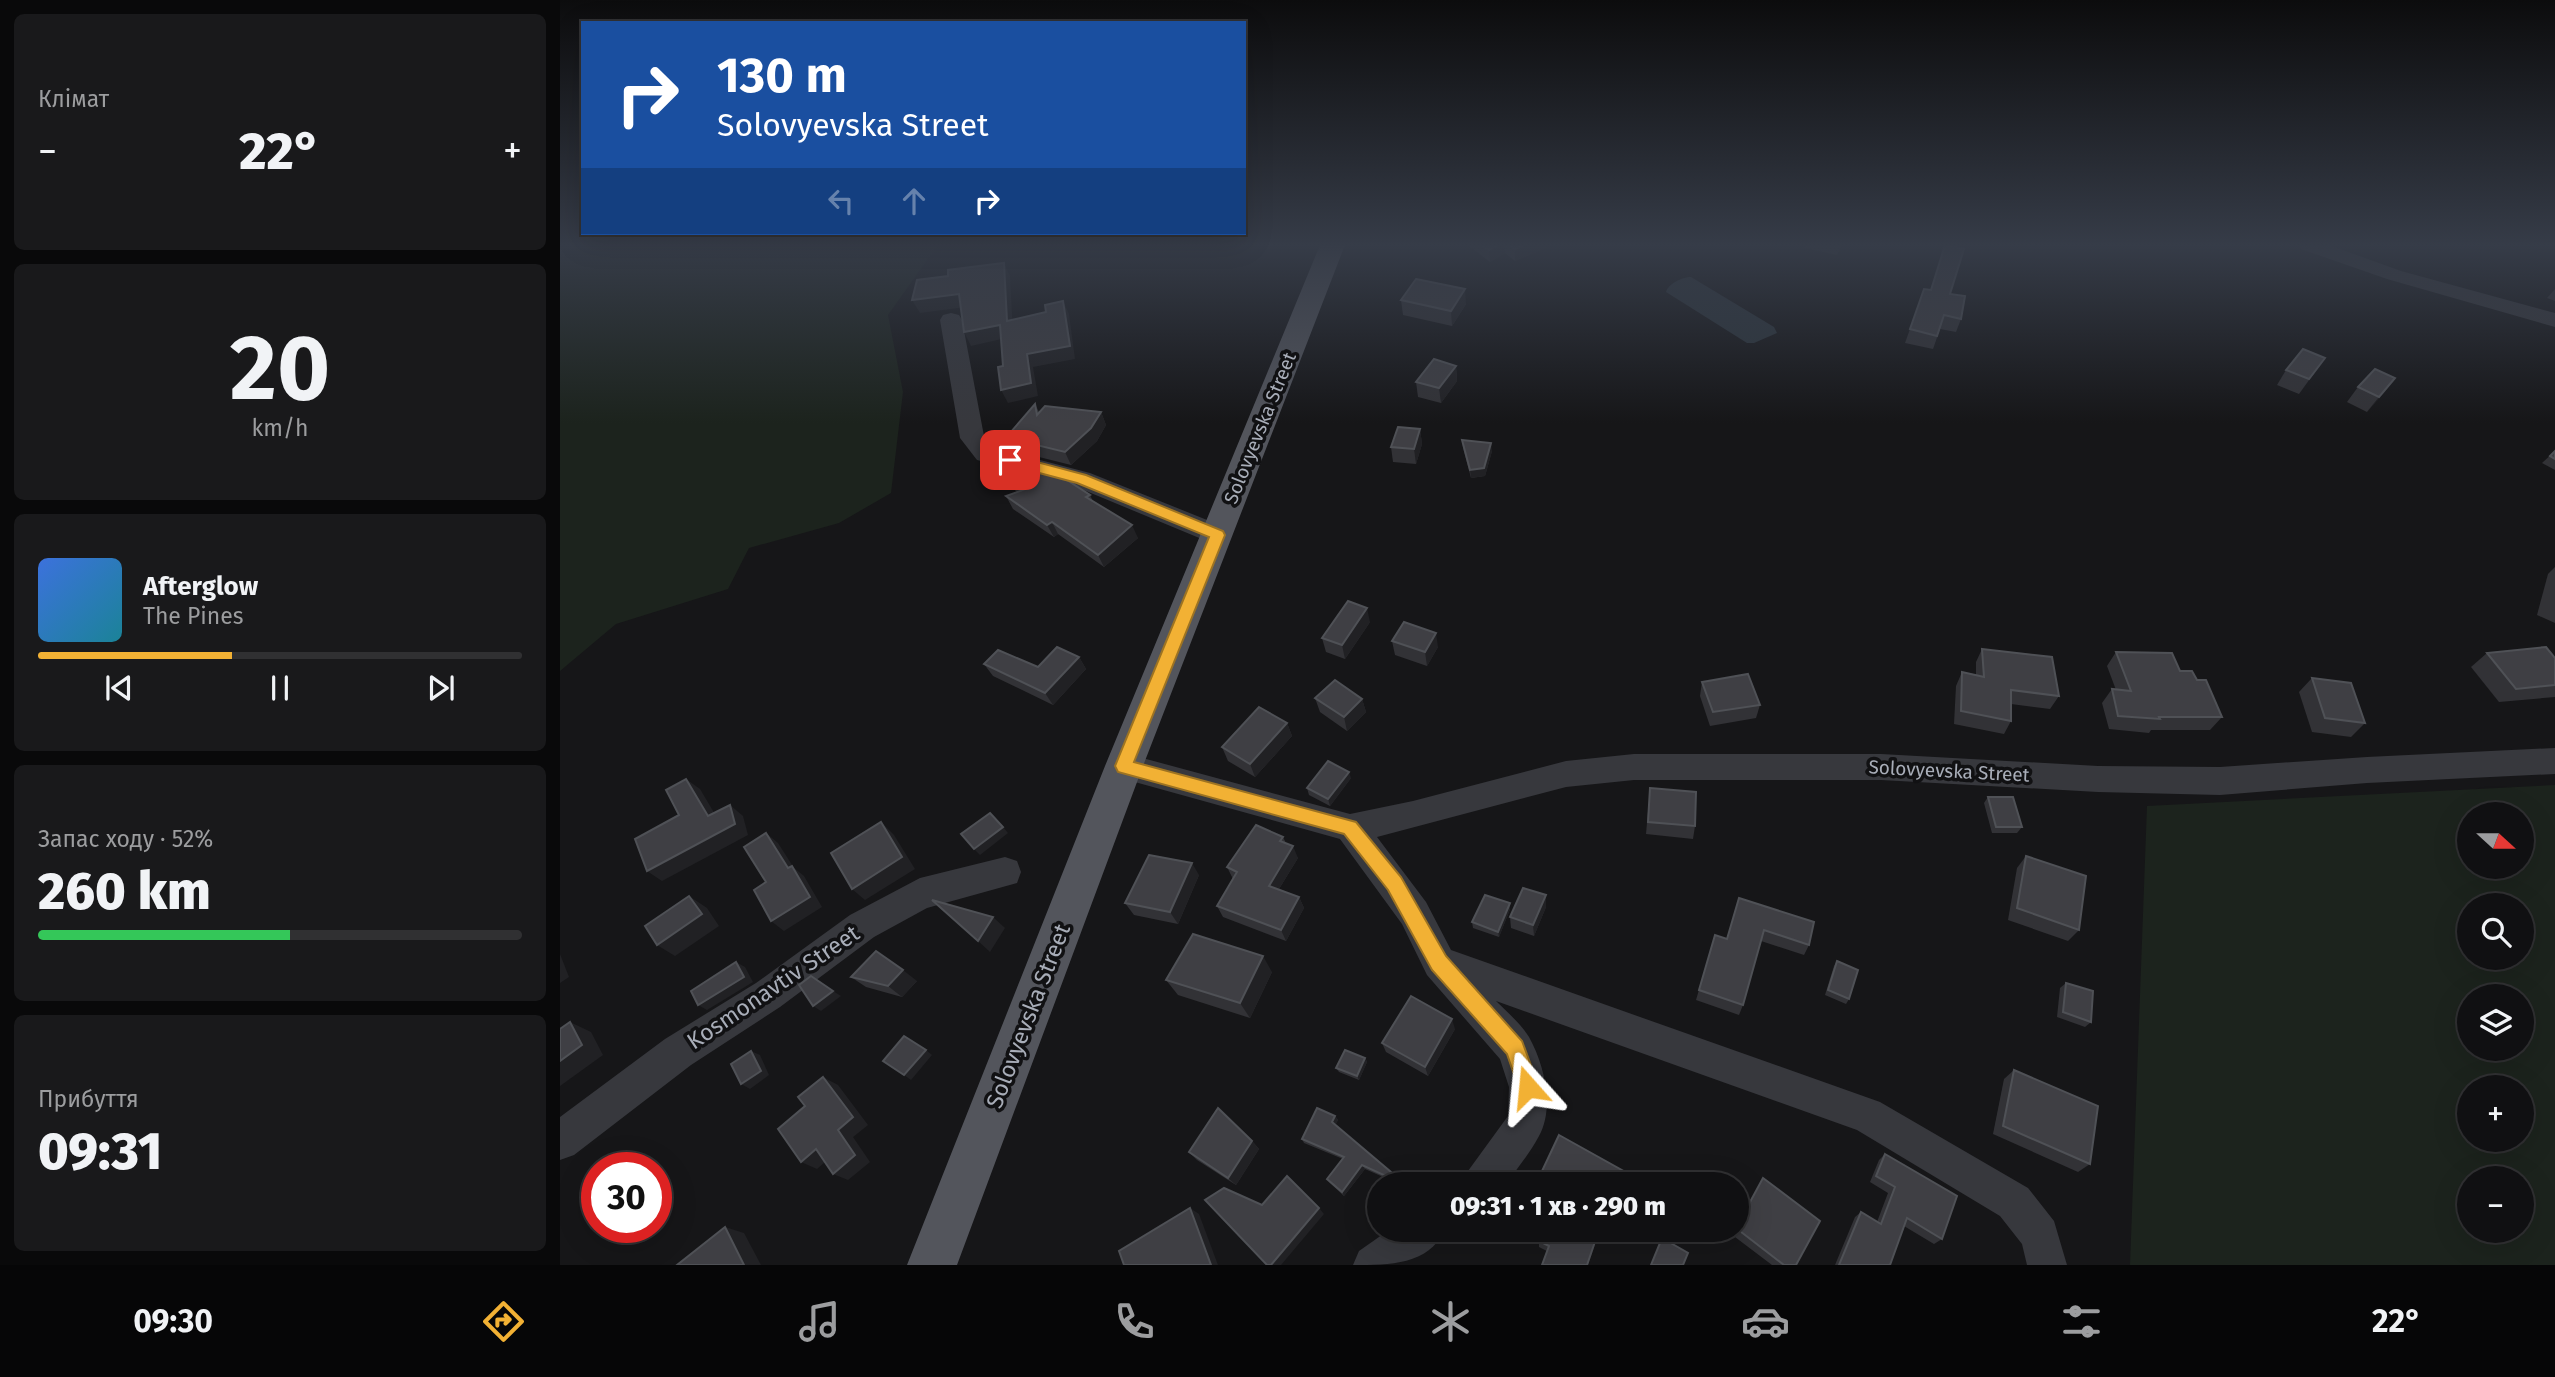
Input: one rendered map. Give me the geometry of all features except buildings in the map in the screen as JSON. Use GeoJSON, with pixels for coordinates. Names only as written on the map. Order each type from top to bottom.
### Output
{"type":"FeatureCollection","features":[{"type":"Feature","properties":{"kind":"main road","name":"Solovyevska Street"},"geometry":{"type":"LineString","coordinates":[[932,1265],[1124,766],[1310,304]]}},
{"type":"Feature","properties":{"kind":"street"},"geometry":{"type":"LineString","coordinates":[[2498,304],[2555,320]]}},
{"type":"Feature","properties":{"kind":"street"},"geometry":{"type":"LineString","coordinates":[[951,320],[972,438],[986,454],[1081,479],[1218,535]]}},
{"type":"Feature","properties":{"kind":"street","name":"Solovyevska Street"},"geometry":{"type":"LineString","coordinates":[[1124,766],[1350,828],[1413,815],[1566,774],[1634,767],[1881,767],[2098,779],[2220,781],[2367,770],[2555,761]]}},
{"type":"Feature","properties":{"kind":"street"},"geometry":{"type":"LineString","coordinates":[[1350,828],[1394,883],[1439,963],[1515,1048],[1528,1087],[1526,1122],[1491,1172]]}},
{"type":"Feature","properties":{"kind":"street","name":"Kosmonavtiv Street"},"geometry":{"type":"LineString","coordinates":[[560,1141],[677,1052],[768,995],[862,926],[920,894],[1005,872]]}},
{"type":"Feature","properties":{"kind":"street"},"geometry":{"type":"LineString","coordinates":[[1439,963],[1867,1115],[2014,1202],[2040,1235],[2047,1265]]}},
{"type":"Feature","properties":{"kind":"street"},"geometry":{"type":"LineString","coordinates":[[1373,1265],[1407,1242]]}},
{"type":"Feature","properties":{"kind":"shaded area"},"geometry":{"type":"Polygon","coordinates":[[[560,304],[896,304],[888,315],[903,392],[891,493],[839,523],[749,548],[728,589],[616,624],[560,671],[560,304]]]}},
{"type":"Feature","properties":{"kind":"shaded area"},"geometry":{"type":"Polygon","coordinates":[[[1685,304],[1736,304],[1774,327],[1777,333],[1754,343],[1747,343],[1685,304]]]}},
{"type":"Feature","properties":{"kind":"shaded area"},"geometry":{"type":"Polygon","coordinates":[[[2555,785],[2555,1265],[2130,1265],[2147,806],[2555,785]]]}},
{"type":"Feature","properties":{"kind":"route"},"geometry":{"type":"LineString","coordinates":[[1010,460],[1081,479],[1218,535],[1124,766],[1350,828],[1394,883],[1439,963],[1515,1048],[1528,1087]]}}]}
